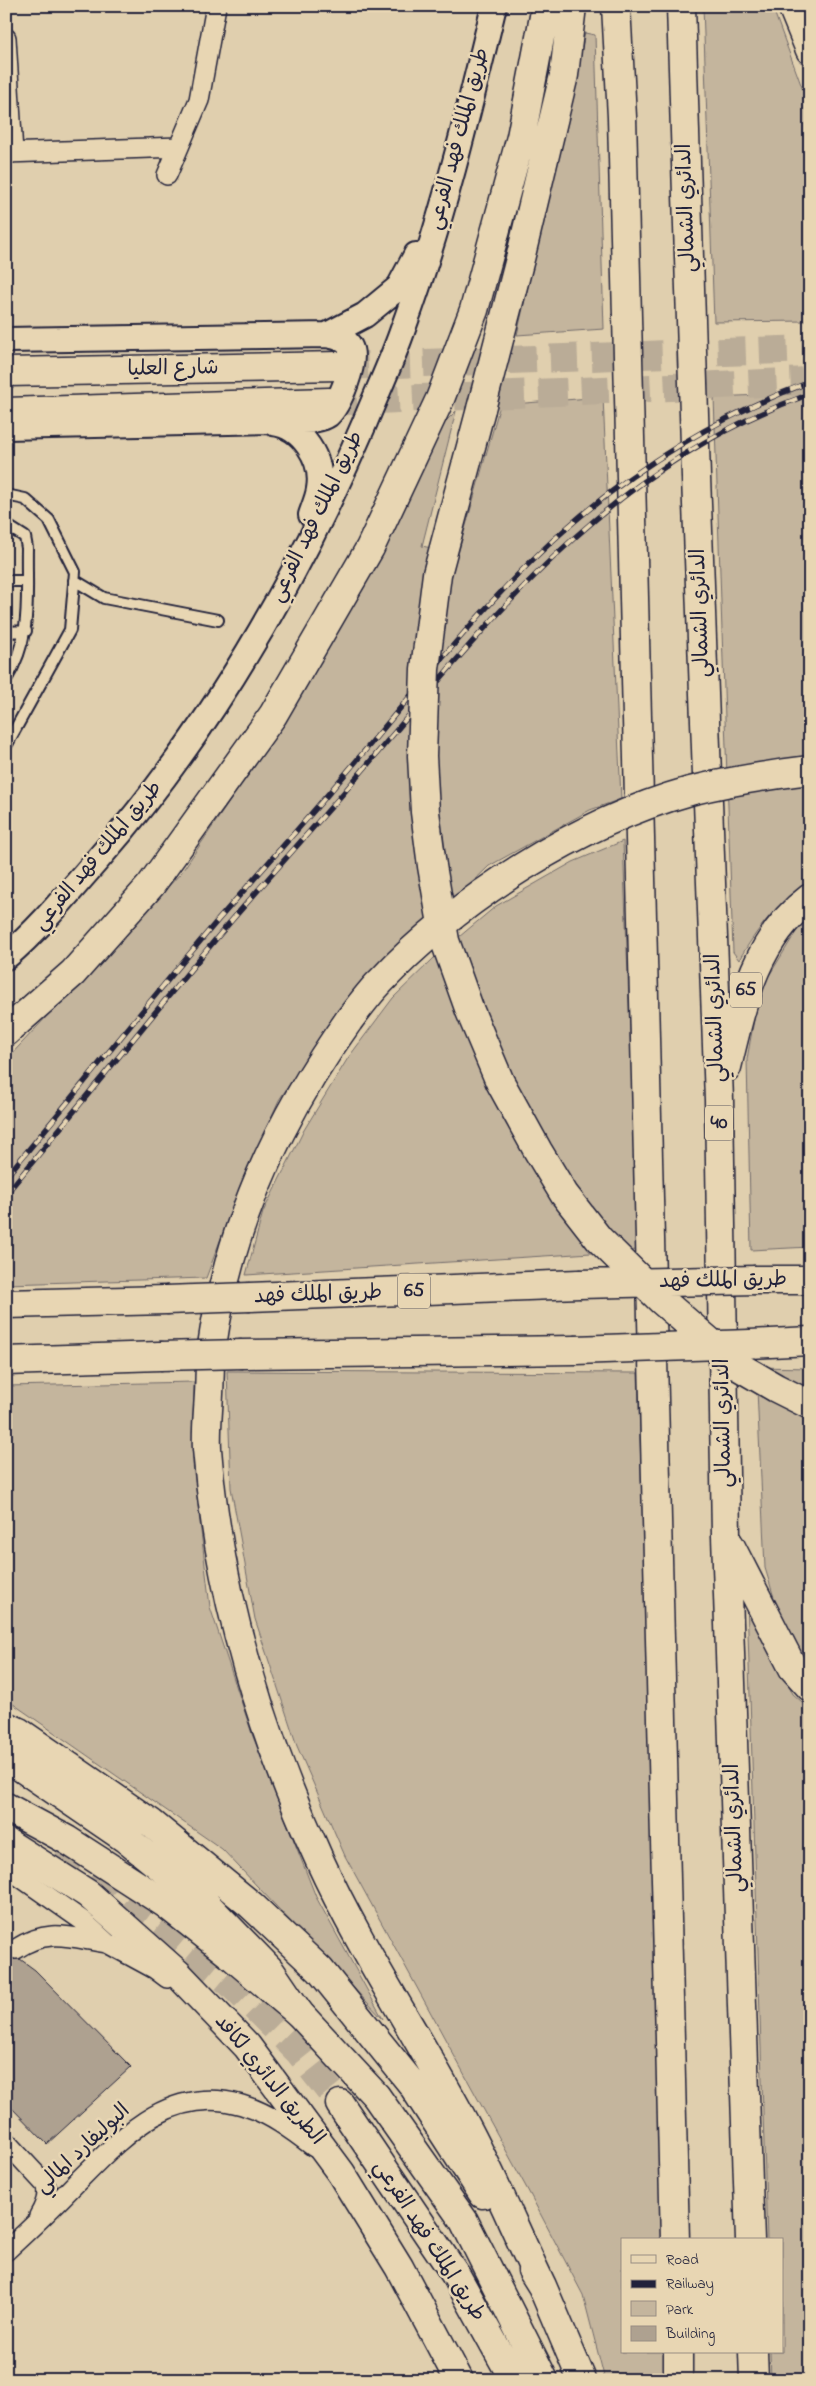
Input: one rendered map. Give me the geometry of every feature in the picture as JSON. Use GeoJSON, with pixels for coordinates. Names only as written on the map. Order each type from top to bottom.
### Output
{"type":"FeatureCollection","features":[{"type":"Feature","properties":{"kind":"main road"},"geometry":{"type":"LineString","coordinates":[[6,1032],[73,973],[151,885],[273,716],[370,548],[440,399],[474,310],[520,137],[546,6]]}},
{"type":"Feature","properties":{"kind":"main road"},"geometry":{"type":"LineString","coordinates":[[572,6],[564,75],[521,255],[437,574],[425,669],[422,756],[425,812],[432,866],[445,941],[470,1011],[500,1082],[546,1166],[564,1194],[599,1239],[661,1300],[738,1366],[776,1388],[810,1404]]}},
{"type":"Feature","properties":{"kind":"main road"},"geometry":{"type":"LineString","coordinates":[[616,6],[622,117],[675,2238]]}},
{"type":"Feature","properties":{"kind":"main road","name":"الدائري الشمالي"},"geometry":{"type":"LineString","coordinates":[[681,6],[719,1100],[726,1536],[750,2238]]}},
{"type":"Feature","properties":{"kind":"main road"},"geometry":{"type":"LineString","coordinates":[[792,6],[810,50]]}},
{"type":"Feature","properties":{"kind":"main road","name":"شارع العليا"},"geometry":{"type":"LineString","coordinates":[[6,372],[340,366]]}},
{"type":"Feature","properties":{"kind":"main road","name":"شارع العليا"},"geometry":{"type":"LineString","coordinates":[[6,412],[329,402]]}},
{"type":"Feature","properties":{"kind":"main road"},"geometry":{"type":"LineString","coordinates":[[582,2380],[542,2286],[466,2125],[374,1966],[319,1858],[268,1732],[237,1633],[217,1530],[207,1446],[210,1356],[222,1288],[237,1237],[271,1146],[320,1060],[379,982],[434,930],[506,877],[558,847],[612,820],[690,792],[758,776],[810,770]]}},
{"type":"Feature","properties":{"kind":"main road","name":"65"},"geometry":{"type":"LineString","coordinates":[[719,1100],[744,998],[757,963],[775,933],[796,908],[810,898]]}},
{"type":"Feature","properties":{"kind":"main road","name":"طريق الملك فهد"},"geometry":{"type":"LineString","coordinates":[[6,1304],[250,1298],[579,1284],[801,1279]]}},
{"type":"Feature","properties":{"kind":"main road"},"geometry":{"type":"LineString","coordinates":[[6,1361],[242,1354],[575,1350],[810,1341]]}},
{"type":"Feature","properties":{"kind":"main road"},"geometry":{"type":"LineString","coordinates":[[726,1536],[793,1668],[810,1687]]}},
{"type":"Feature","properties":{"kind":"main road"},"geometry":{"type":"LineString","coordinates":[[6,1726],[20,1732],[151,1822],[251,1904],[320,1970],[412,2084],[542,2286]]}},
{"type":"Feature","properties":{"kind":"main road"},"geometry":{"type":"LineString","coordinates":[[6,1757],[126,1839],[205,1903],[269,1969],[300,2013],[376,2096],[464,2221],[544,2380]]}},
{"type":"Feature","properties":{"kind":"main road"},"geometry":{"type":"LineString","coordinates":[[6,1807],[67,1840],[166,1904],[300,2013]]}},
{"type":"Feature","properties":{"kind":"main road","name":"الطريق الدائري لكافد"},"geometry":{"type":"LineString","coordinates":[[6,1842],[88,1894],[178,1974],[247,2046],[334,2162],[399,2267],[459,2380]]}},
{"type":"Feature","properties":{"kind":"main road","name":"طريق الملك فهد الفرعي"},"geometry":{"type":"LineString","coordinates":[[340,2104],[457,2277],[514,2380]]}},
{"type":"Feature","properties":{"kind":"main road"},"geometry":{"type":"LineString","coordinates":[[678,2354],[678,2380]]}},
{"type":"Feature","properties":{"kind":"main road"},"geometry":{"type":"LineString","coordinates":[[753,2354],[754,2380]]}},
{"type":"Feature","properties":{"kind":"street"},"geometry":{"type":"LineString","coordinates":[[167,176],[199,100],[216,6]]}},
{"type":"Feature","properties":{"kind":"street","name":"طريق الملك فهد الفرعي"},"geometry":{"type":"LineString","coordinates":[[6,957],[30,936],[130,823],[177,761],[221,694],[295,569],[338,483],[404,327],[445,200],[494,6]]}},
{"type":"Feature","properties":{"kind":"street"},"geometry":{"type":"LineString","coordinates":[[6,38],[9,153],[179,147]]}},
{"type":"Feature","properties":{"kind":"street"},"geometry":{"type":"LineString","coordinates":[[327,335],[365,315],[399,287],[445,200]]}},
{"type":"Feature","properties":{"kind":"street"},"geometry":{"type":"LineString","coordinates":[[6,340],[327,335],[342,339],[350,347],[352,361],[348,376],[333,408],[326,417],[313,420],[6,427]]}},
{"type":"Feature","properties":{"kind":"street"},"geometry":{"type":"LineString","coordinates":[[249,420],[283,424],[297,434],[311,449],[318,466],[320,488],[295,569]]}},
{"type":"Feature","properties":{"kind":"street"},"geometry":{"type":"LineString","coordinates":[[6,1867],[83,1921],[107,1943],[155,1969],[247,2046]]}},
{"type":"Feature","properties":{"kind":"street"},"geometry":{"type":"LineString","coordinates":[[16,1949],[30,1940],[54,1935],[107,1943]]}},
{"type":"Feature","properties":{"kind":"street","name":"البوليفارد المالي"},"geometry":{"type":"LineString","coordinates":[[6,2251],[120,2139],[146,2120],[167,2108],[189,2102],[215,2100],[241,2104],[261,2112],[297,2134],[334,2162]]}},
{"type":"Feature","properties":{"kind":"street"},"geometry":{"type":"LineString","coordinates":[[6,2142],[45,2184],[48,2191],[45,2205],[33,2226]]}},
{"type":"Feature","properties":{"kind":"lane"},"geometry":{"type":"LineString","coordinates":[[6,495],[25,500],[48,520],[75,572],[70,630],[6,746]]}},
{"type":"Feature","properties":{"kind":"lane"},"geometry":{"type":"LineString","coordinates":[[6,525],[24,537],[27,548],[26,631],[21,651],[6,680]]}},
{"type":"Feature","properties":{"kind":"lane"},"geometry":{"type":"LineString","coordinates":[[74,580],[104,598],[218,620]]}},
{"type":"Feature","properties":{"kind":"lane"},"geometry":{"type":"LineString","coordinates":[[6,582],[27,581]]}},
{"type":"Feature","properties":{"kind":"lane"},"geometry":{"type":"LineString","coordinates":[[6,632],[26,631]]}},
{"type":"Feature","properties":{"kind":"green space"},"geometry":{"type":"Polygon","coordinates":[[[703,6],[772,6],[810,109],[810,321],[714,322],[703,6]]]}},
{"type":"Feature","properties":{"kind":"green space"},"geometry":{"type":"Polygon","coordinates":[[[585,33],[595,35],[604,329],[517,335],[585,33]]]}},
{"type":"Feature","properties":{"kind":"green space"},"geometry":{"type":"Polygon","coordinates":[[[810,393],[810,881],[799,888],[770,916],[739,960],[733,952],[714,397],[810,393]]]}},
{"type":"Feature","properties":{"kind":"green space"},"geometry":{"type":"Polygon","coordinates":[[[603,397],[621,799],[590,810],[489,866],[337,1014],[279,1100],[242,1182],[206,1278],[6,1284],[6,1060],[181,873],[297,702],[443,424],[456,411],[422,546],[458,554],[500,405],[603,397]]]}},
{"type":"Feature","properties":{"kind":"green space"},"geometry":{"type":"Polygon","coordinates":[[[623,841],[638,1250],[246,1275],[263,1212],[304,1130],[348,1058],[393,998],[435,957],[496,906],[573,862],[623,841]]]}},
{"type":"Feature","properties":{"kind":"green space"},"geometry":{"type":"Polygon","coordinates":[[[810,918],[810,1247],[751,1250],[747,1059],[759,992],[799,927],[810,918]]]}},
{"type":"Feature","properties":{"kind":"green space"},"geometry":{"type":"Polygon","coordinates":[[[756,1367],[810,1368],[810,1667],[787,1640],[765,1568],[756,1367]]]}},
{"type":"Feature","properties":{"kind":"green space"},"geometry":{"type":"Polygon","coordinates":[[[227,1371],[638,1373],[665,2238],[621,2238],[621,2354],[669,2354],[669,2380],[605,2380],[583,2295],[345,1856],[297,1746],[255,1619],[231,1488],[227,1371]]]}},
{"type":"Feature","properties":{"kind":"green space"},"geometry":{"type":"Polygon","coordinates":[[[194,1382],[193,1464],[210,1607],[252,1734],[316,1897],[383,2019],[222,1849],[6,1699],[6,1386],[194,1382]]]}},
{"type":"Feature","properties":{"kind":"green space"},"geometry":{"type":"Polygon","coordinates":[[[747,1600],[793,1694],[810,1709],[810,2380],[771,2380],[770,2354],[784,2354],[784,2238],[767,2238],[747,1600]]]}},
{"type":"Feature","properties":{"kind":"building"},"geometry":{"type":"Polygon","coordinates":[[[6,1954],[11,1959],[20,1959],[35,1970],[131,2067],[47,2144],[6,2102],[6,1954]]]}},
{"type":"Feature","properties":{"kind":"tunnel"},"geometry":{"type":"LineString","coordinates":[[340,366],[810,349]]}},
{"type":"Feature","properties":{"kind":"tunnel"},"geometry":{"type":"LineString","coordinates":[[329,402],[810,381]]}},
{"type":"Feature","properties":{"kind":"tunnel"},"geometry":{"type":"LineString","coordinates":[[60,1848],[163,1927],[231,1984],[299,2052],[340,2104]]}},
{"type":"Feature","properties":{"kind":"railway"},"geometry":{"type":"LineString","coordinates":[[6,1177],[218,920],[321,803],[448,652],[506,586],[537,555],[596,504],[653,462],[745,409],[810,382]]}},
{"type":"Feature","properties":{"kind":"railway"},"geometry":{"type":"LineString","coordinates":[[6,1194],[226,927],[340,797],[442,676],[548,562],[605,511],[667,465],[735,426],[810,394]]}}]}
